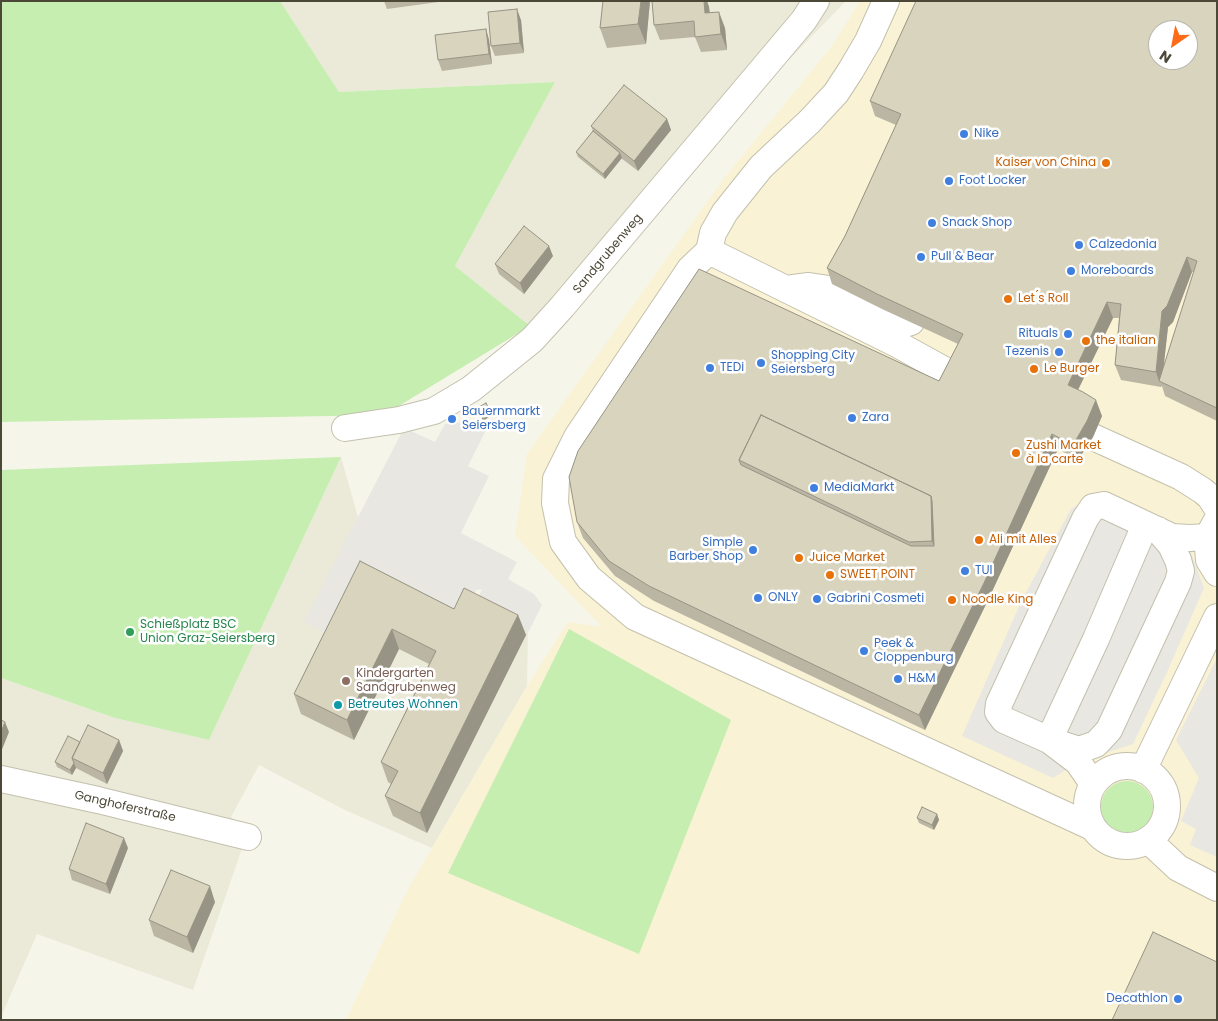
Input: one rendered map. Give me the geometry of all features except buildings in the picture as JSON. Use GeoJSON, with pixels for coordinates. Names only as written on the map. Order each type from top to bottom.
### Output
{"type":"FeatureCollection","features":[{"type":"Feature","properties":{"kind":"street","name":"Sandgrubenweg"},"geometry":{"type":"LineString","coordinates":[[345,428],[399,420],[434,411],[471,389],[532,340],[562,308],[707,136],[804,20],[816,1]]}},
{"type":"Feature","properties":{"kind":"street"},"geometry":{"type":"LineString","coordinates":[[886,1],[868,41],[836,93],[810,121],[760,167],[742,189],[725,212],[713,233],[709,251],[690,269],[577,437],[556,479],[555,503],[563,542],[589,578],[635,617],[896,726],[1092,826]]}},
{"type":"Feature","properties":{"kind":"street"},"geometry":{"type":"LineString","coordinates":[[709,251],[897,344],[955,376]]}},
{"type":"Feature","properties":{"kind":"street"},"geometry":{"type":"LineString","coordinates":[[785,289],[809,286],[829,290],[893,321],[905,324],[911,322]]}},
{"type":"Feature","properties":{"kind":"street"},"geometry":{"type":"LineString","coordinates":[[1093,437],[1181,477],[1204,491],[1217,508]]}},
{"type":"Feature","properties":{"kind":"street"},"geometry":{"type":"LineString","coordinates":[[1152,528],[1171,545],[1181,571],[1178,582],[1109,730],[1096,744],[1079,750],[1049,740],[1004,720],[998,712],[999,704],[1085,519],[1093,507],[1104,505],[1172,537],[1189,538],[1213,530]]}},
{"type":"Feature","properties":{"kind":"street"},"geometry":{"type":"LineString","coordinates":[[1049,740],[1096,639],[1152,528]]}},
{"type":"Feature","properties":{"kind":"street"},"geometry":{"type":"LineString","coordinates":[[1213,530],[1208,547],[1210,560],[1217,573]]}},
{"type":"Feature","properties":{"kind":"street"},"geometry":{"type":"LineString","coordinates":[[1143,770],[1217,616]]}},
{"type":"Feature","properties":{"kind":"street"},"geometry":{"type":"LineString","coordinates":[[1049,740],[1078,762],[1093,784]]}},
{"type":"Feature","properties":{"kind":"street"},"geometry":{"type":"LineString","coordinates":[[1128,766],[1143,770],[1152,775],[1163,790],[1167,808],[1165,818],[1156,834],[1140,844],[1122,846],[1113,844],[1098,834],[1092,826],[1086,806],[1088,794],[1093,784],[1104,773],[1119,767],[1128,766]]}},
{"type":"Feature","properties":{"kind":"street","name":"Ganghoferstraße"},"geometry":{"type":"LineString","coordinates":[[1,779],[98,800],[248,837]]}},
{"type":"Feature","properties":{"kind":"street"},"geometry":{"type":"LineString","coordinates":[[1148,840],[1178,868],[1217,888]]}},
{"type":"Feature","properties":{"kind":"shaded area"},"geometry":{"type":"Polygon","coordinates":[[[280,1],[846,1],[530,326],[455,266],[555,82],[339,92],[280,1]]]}},
{"type":"Feature","properties":{"kind":"shaded area","name":"Shopping City Seiersberg"},"geometry":{"type":"Polygon","coordinates":[[[860,1],[1217,1],[1217,1020],[346,1020],[408,889],[527,686],[568,622],[602,627],[515,536],[527,454],[725,177],[831,47],[860,1]]]}},
{"type":"Feature","properties":{"kind":"shaded area"},"geometry":{"type":"Polygon","coordinates":[[[471,421],[486,430],[468,466],[489,476],[461,533],[517,562],[508,579],[534,594],[542,605],[529,631],[475,604],[482,589],[476,590],[458,627],[327,634],[304,622],[404,428],[435,442],[445,424],[471,421]]]}},
{"type":"Feature","properties":{"kind":"shaded area"},"geometry":{"type":"Polygon","coordinates":[[[341,457],[363,535],[528,623],[527,686],[432,848],[345,810],[259,765],[231,817],[246,837],[193,990],[37,934],[1,1017],[1,678],[115,718],[209,740],[341,457]]]}},
{"type":"Feature","properties":{"kind":"shaded area"},"geometry":{"type":"Polygon","coordinates":[[[1091,496],[1190,550],[1204,588],[1133,744],[1078,762],[1053,778],[962,736],[1021,602],[1071,509],[1091,496]]]}},
{"type":"Feature","properties":{"kind":"shaded area"},"geometry":{"type":"Polygon","coordinates":[[[1217,658],[1217,857],[1190,845],[1196,829],[1181,821],[1199,778],[1176,740],[1217,658]]]}},
{"type":"Feature","properties":{"kind":"green space"},"geometry":{"type":"Polygon","coordinates":[[[1,1],[280,1],[339,92],[555,82],[455,266],[530,326],[384,415],[1,422],[1,1]]]}},
{"type":"Feature","properties":{"kind":"green space","name":"Schießplatz BSC Union Graz-Seiersberg"},"geometry":{"type":"Polygon","coordinates":[[[341,457],[209,740],[115,718],[1,678],[1,470],[341,457]]]}},
{"type":"Feature","properties":{"kind":"green space"},"geometry":{"type":"Polygon","coordinates":[[[569,629],[731,720],[639,954],[448,873],[569,629]]]}},
{"type":"Feature","properties":{"kind":"green space"},"geometry":{"type":"Polygon","coordinates":[[[1127,781],[1141,785],[1149,793],[1153,807],[1149,821],[1141,829],[1127,833],[1113,829],[1105,821],[1101,807],[1105,793],[1113,785],[1127,781]]]}},
{"type":"Feature","properties":{"kind":"place","name":"Nike"},"geometry":{"type":"Point","coordinates":[964,134]}},
{"type":"Feature","properties":{"kind":"place","name":"Kaiser von China"},"geometry":{"type":"Point","coordinates":[1106,163]}},
{"type":"Feature","properties":{"kind":"place","name":"Foot Locker"},"geometry":{"type":"Point","coordinates":[949,181]}},
{"type":"Feature","properties":{"kind":"place","name":"Snack Shop"},"geometry":{"type":"Point","coordinates":[932,223]}},
{"type":"Feature","properties":{"kind":"place","name":"Calzedonia"},"geometry":{"type":"Point","coordinates":[1079,245]}},
{"type":"Feature","properties":{"kind":"place","name":"Pull & Bear"},"geometry":{"type":"Point","coordinates":[921,257]}},
{"type":"Feature","properties":{"kind":"place","name":"Moreboards"},"geometry":{"type":"Point","coordinates":[1071,271]}},
{"type":"Feature","properties":{"kind":"place","name":"Let ́s Roll"},"geometry":{"type":"Point","coordinates":[1008,299]}},
{"type":"Feature","properties":{"kind":"place","name":"Rituals"},"geometry":{"type":"Point","coordinates":[1068,334]}},
{"type":"Feature","properties":{"kind":"place","name":"the italian"},"geometry":{"type":"Point","coordinates":[1086,341]}},
{"type":"Feature","properties":{"kind":"place","name":"Tezenis"},"geometry":{"type":"Point","coordinates":[1059,352]}},
{"type":"Feature","properties":{"kind":"place","name":"Shopping City Seiersberg"},"geometry":{"type":"Point","coordinates":[761,363]}},
{"type":"Feature","properties":{"kind":"place","name":"TEDi"},"geometry":{"type":"Point","coordinates":[710,368]}},
{"type":"Feature","properties":{"kind":"place","name":"Le Burger"},"geometry":{"type":"Point","coordinates":[1034,369]}},
{"type":"Feature","properties":{"kind":"place","name":"Zara"},"geometry":{"type":"Point","coordinates":[852,418]}},
{"type":"Feature","properties":{"kind":"place","name":"Bauernmarkt Seiersberg"},"geometry":{"type":"Point","coordinates":[452,419]}},
{"type":"Feature","properties":{"kind":"place","name":"Zushi Market à la carte"},"geometry":{"type":"Point","coordinates":[1016,453]}},
{"type":"Feature","properties":{"kind":"place","name":"MediaMarkt"},"geometry":{"type":"Point","coordinates":[814,488]}},
{"type":"Feature","properties":{"kind":"place","name":"Ali mit Alles"},"geometry":{"type":"Point","coordinates":[979,540]}},
{"type":"Feature","properties":{"kind":"place","name":"Simple Barber Shop"},"geometry":{"type":"Point","coordinates":[753,550]}},
{"type":"Feature","properties":{"kind":"place","name":"Juice Market"},"geometry":{"type":"Point","coordinates":[799,558]}},
{"type":"Feature","properties":{"kind":"place","name":"TUI"},"geometry":{"type":"Point","coordinates":[965,571]}},
{"type":"Feature","properties":{"kind":"place","name":"SWEET POINT"},"geometry":{"type":"Point","coordinates":[830,575]}},
{"type":"Feature","properties":{"kind":"place","name":"ONLY"},"geometry":{"type":"Point","coordinates":[758,598]}},
{"type":"Feature","properties":{"kind":"place","name":"Gabrini Cosmeti"},"geometry":{"type":"Point","coordinates":[817,599]}},
{"type":"Feature","properties":{"kind":"place","name":"Noodle King"},"geometry":{"type":"Point","coordinates":[952,600]}},
{"type":"Feature","properties":{"kind":"place","name":"Schießplatz BSC Union Graz-Seiersberg"},"geometry":{"type":"Point","coordinates":[130,632]}},
{"type":"Feature","properties":{"kind":"place","name":"Peek & Cloppenburg"},"geometry":{"type":"Point","coordinates":[864,651]}},
{"type":"Feature","properties":{"kind":"place","name":"H&M"},"geometry":{"type":"Point","coordinates":[898,679]}},
{"type":"Feature","properties":{"kind":"place","name":"Kindergarten Sandgrubenweg"},"geometry":{"type":"Point","coordinates":[346,681]}},
{"type":"Feature","properties":{"kind":"place","name":"Betreutes Wohnen"},"geometry":{"type":"Point","coordinates":[338,705]}},
{"type":"Feature","properties":{"kind":"place","name":"Decathlon"},"geometry":{"type":"Point","coordinates":[1178,999]}}]}
